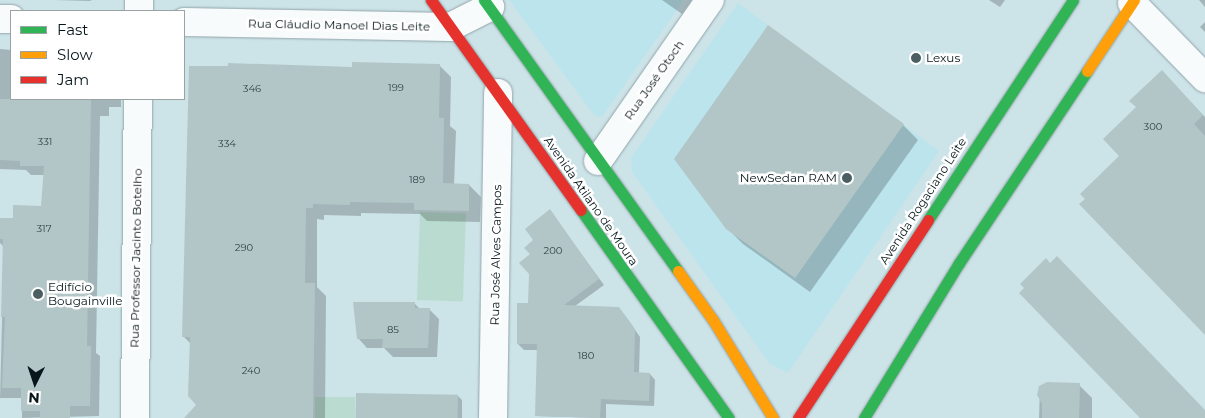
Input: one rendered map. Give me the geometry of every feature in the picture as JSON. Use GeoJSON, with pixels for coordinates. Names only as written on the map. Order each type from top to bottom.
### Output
{"type":"FeatureCollection","features":[{"type":"Feature","properties":{"kind":"street","name":"Avenida Atilano de Moura"},"geometry":{"type":"LineString","coordinates":[[431,0],[728,418]]}},
{"type":"Feature","properties":{"kind":"street","name":"Rua José Otoch"},"geometry":{"type":"LineString","coordinates":[[598,161],[710,0]]}},
{"type":"Feature","properties":{"kind":"street","name":"Avenida Rogaciano Leite"},"geometry":{"type":"LineString","coordinates":[[798,418],[1073,0]]}},
{"type":"Feature","properties":{"kind":"street"},"geometry":{"type":"LineString","coordinates":[[864,418],[959,263],[1133,2],[1205,78]]}},
{"type":"Feature","properties":{"kind":"street","name":"Rua Cláudio Manoel Dias Leite"},"geometry":{"type":"LineString","coordinates":[[185,22],[450,27],[487,4]]}},
{"type":"Feature","properties":{"kind":"street"},"geometry":{"type":"LineString","coordinates":[[487,4],[713,320],[773,418]]}},
{"type":"Feature","properties":{"kind":"street","name":"Rua José Alves Campos"},"geometry":{"type":"LineString","coordinates":[[493,418],[498,93]]}},
{"type":"Feature","properties":{"kind":"street","name":"Rua Professor Jacinto Botelho"},"geometry":{"type":"LineString","coordinates":[[135,418],[138,100]]}},
{"type":"Feature","properties":{"kind":"shaded area"},"geometry":{"type":"Polygon","coordinates":[[[509,0],[684,0],[602,117],[594,115],[509,0]]]}},
{"type":"Feature","properties":{"kind":"shaded area"},"geometry":{"type":"Polygon","coordinates":[[[738,3],[939,151],[788,373],[770,364],[632,172],[631,158],[738,3]]]}},
{"type":"Feature","properties":{"kind":"green space"},"geometry":{"type":"Polygon","coordinates":[[[420,212],[466,214],[463,302],[417,300],[420,212]]]}},
{"type":"Feature","properties":{"kind":"green space"},"geometry":{"type":"Polygon","coordinates":[[[315,397],[355,397],[355,418],[315,418],[315,397]]]}},
{"type":"Feature","properties":{"kind":"building"},"geometry":{"type":"Polygon","coordinates":[[[768,25],[904,124],[795,278],[726,229],[674,159],[768,25]]]}},
{"type":"Feature","properties":{"kind":"building"},"geometry":{"type":"Polygon","coordinates":[[[352,62],[440,64],[439,118],[444,118],[443,183],[469,184],[469,211],[414,210],[414,203],[350,202],[350,205],[313,204],[313,208],[306,208],[305,283],[315,283],[313,418],[184,418],[196,405],[188,396],[190,337],[182,337],[189,66],[228,66],[228,63],[352,67],[352,62]]]}},
{"type":"Feature","properties":{"kind":"building"},"geometry":{"type":"Polygon","coordinates":[[[1162,70],[1203,115],[1194,124],[1205,136],[1205,335],[1079,204],[1085,199],[1080,194],[1119,156],[1103,139],[1136,107],[1129,101],[1162,70]]]}},
{"type":"Feature","properties":{"kind":"building"},"geometry":{"type":"Polygon","coordinates":[[[0,99],[91,100],[87,346],[91,346],[90,406],[70,406],[70,418],[40,418],[40,411],[21,411],[21,388],[2,388],[5,317],[1,317],[3,239],[0,239],[0,218],[13,218],[13,205],[41,206],[44,166],[20,166],[20,161],[0,160],[0,99]]]}},
{"type":"Feature","properties":{"kind":"building"},"geometry":{"type":"Polygon","coordinates":[[[550,209],[599,279],[564,305],[619,307],[635,329],[634,372],[650,373],[649,401],[601,399],[600,418],[535,416],[537,344],[517,344],[517,303],[528,303],[529,274],[519,263],[530,254],[524,248],[533,240],[525,229],[550,209]]]}},
{"type":"Feature","properties":{"kind":"building"},"geometry":{"type":"Polygon","coordinates":[[[1057,256],[1205,410],[1205,418],[1140,418],[1019,293],[1024,288],[1020,284],[1046,258],[1050,263],[1057,256]]]}},
{"type":"Feature","properties":{"kind":"building"},"geometry":{"type":"Polygon","coordinates":[[[353,302],[415,302],[415,308],[430,308],[428,348],[382,348],[383,339],[357,339],[353,302]]]}},
{"type":"Feature","properties":{"kind":"building"},"geometry":{"type":"Polygon","coordinates":[[[1047,382],[1080,383],[1079,418],[1042,418],[1042,404],[1037,395],[1039,386],[1047,382]]]}},
{"type":"Feature","properties":{"kind":"building"},"geometry":{"type":"Polygon","coordinates":[[[356,393],[458,395],[458,418],[356,418],[356,393]]]}},
{"type":"Feature","properties":{"kind":"traffic: fast"},"geometry":{"type":"LineString","coordinates":[[484,0],[678,271]]}},
{"type":"Feature","properties":{"kind":"traffic: fast"},"geometry":{"type":"LineString","coordinates":[[928,220],[1073,0]]}},
{"type":"Feature","properties":{"kind":"traffic: fast"},"geometry":{"type":"LineString","coordinates":[[864,418],[959,263],[1087,71]]}},
{"type":"Feature","properties":{"kind":"traffic: fast"},"geometry":{"type":"LineString","coordinates":[[581,210],[729,418]]}},
{"type":"Feature","properties":{"kind":"traffic: slow"},"geometry":{"type":"LineString","coordinates":[[1087,71],[1134,0]]}},
{"type":"Feature","properties":{"kind":"traffic: slow"},"geometry":{"type":"LineString","coordinates":[[678,271],[713,320],[773,418]]}},
{"type":"Feature","properties":{"kind":"traffic: jam"},"geometry":{"type":"LineString","coordinates":[[431,0],[581,210]]}},
{"type":"Feature","properties":{"kind":"traffic: jam"},"geometry":{"type":"LineString","coordinates":[[798,418],[928,220]]}},
{"type":"Feature","properties":{"kind":"place","name":"Lexus"},"geometry":{"type":"Point","coordinates":[916,58]}},
{"type":"Feature","properties":{"kind":"place","name":"NewSedan RAM"},"geometry":{"type":"Point","coordinates":[847,178]}},
{"type":"Feature","properties":{"kind":"place","name":"Edifício Bougainville"},"geometry":{"type":"Point","coordinates":[38,294]}}]}
